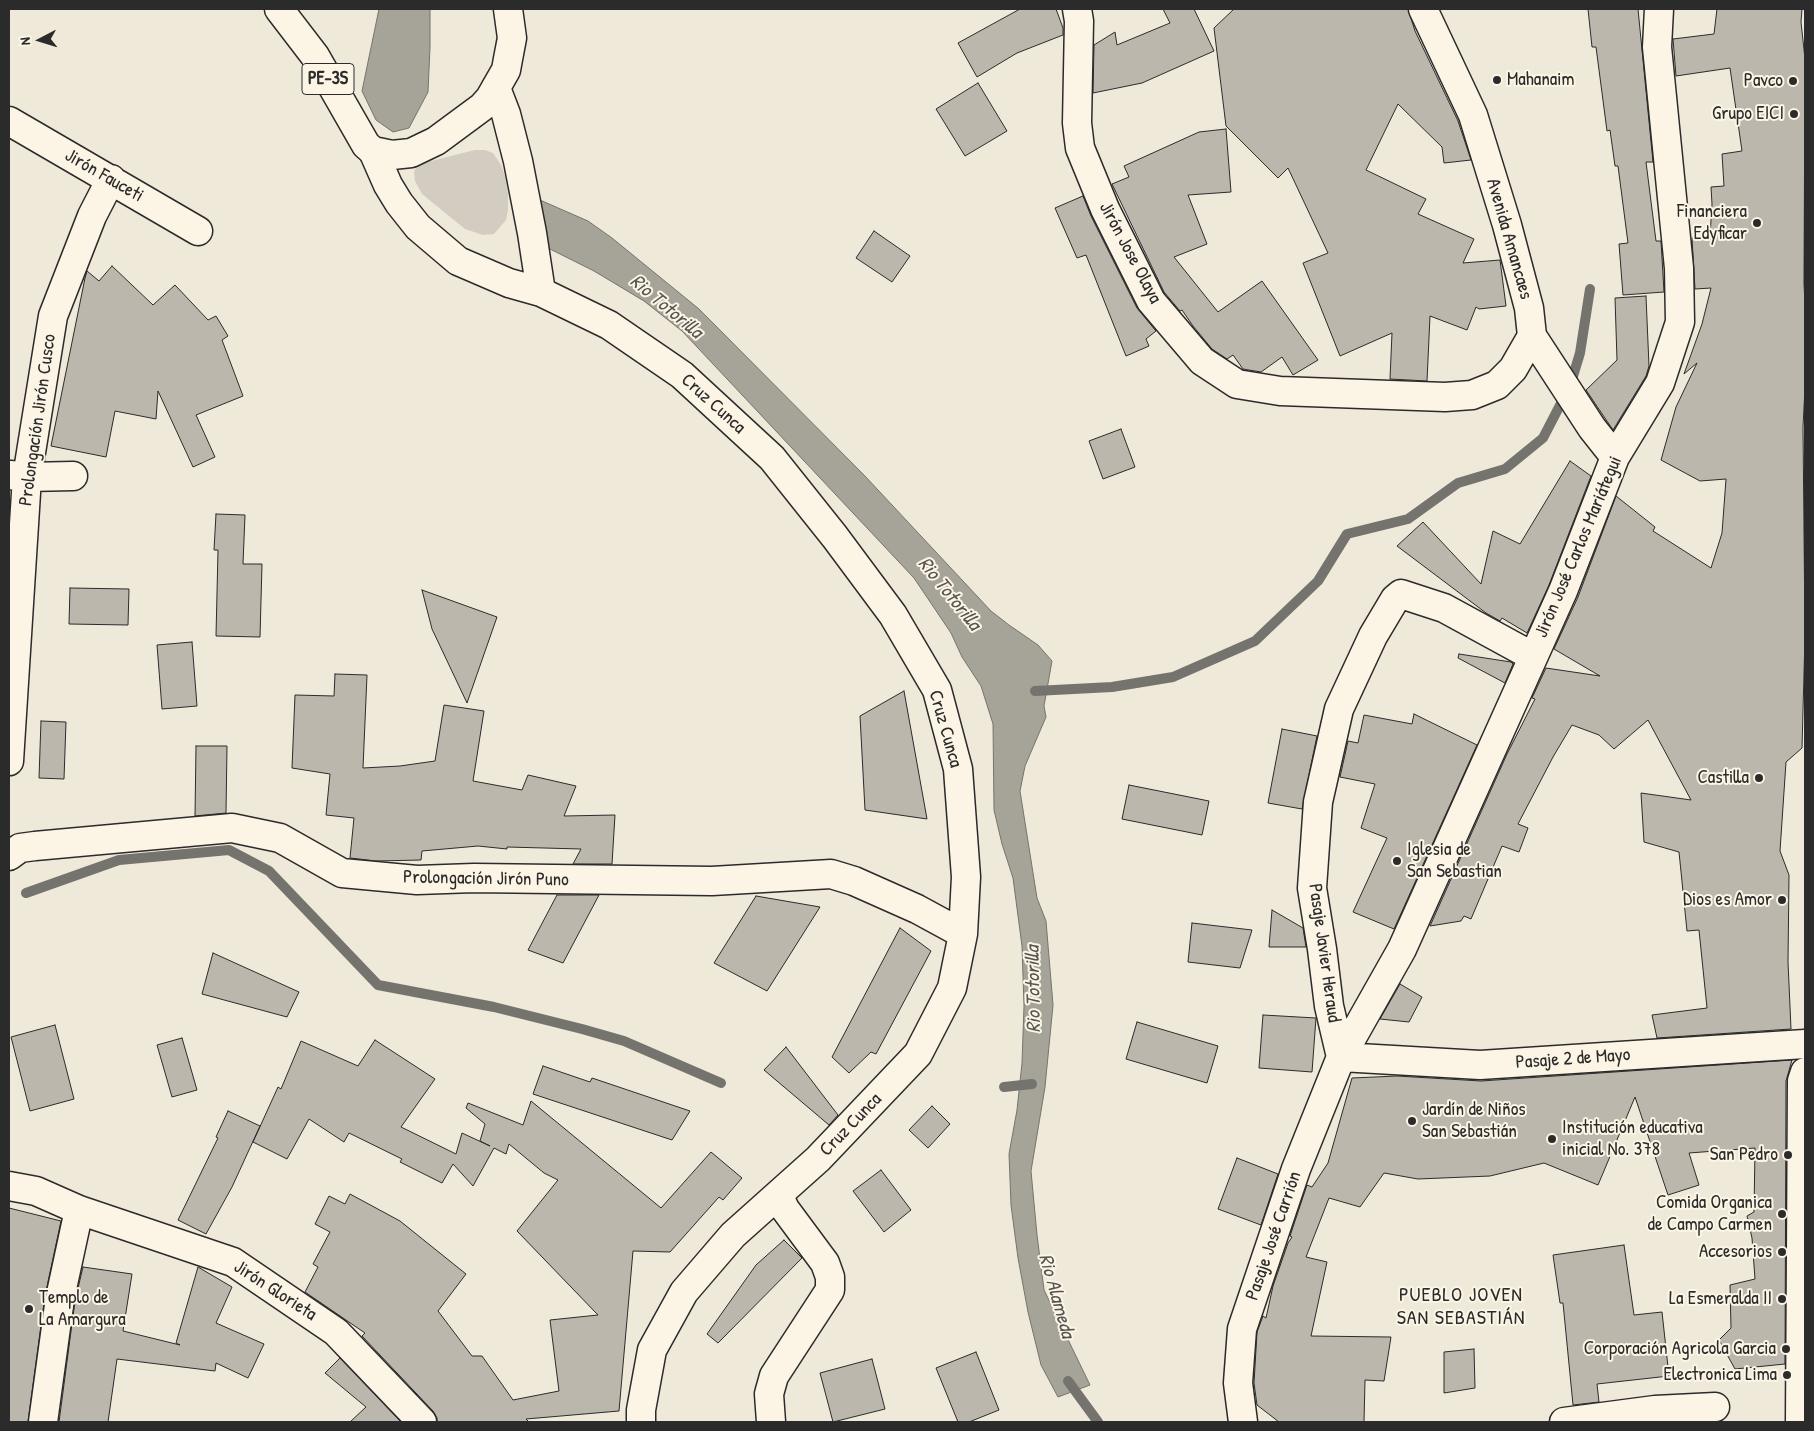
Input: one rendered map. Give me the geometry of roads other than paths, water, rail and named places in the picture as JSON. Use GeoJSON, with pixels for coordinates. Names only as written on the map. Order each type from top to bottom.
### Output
{"type":"FeatureCollection","features":[{"type":"Feature","properties":{"kind":"main road","name":"PE-3S"},"geometry":{"type":"LineString","coordinates":[[279,9],[315,56],[363,140],[373,151]]}},
{"type":"Feature","properties":{"kind":"main road"},"geometry":{"type":"LineString","coordinates":[[373,151],[392,155],[411,153],[436,142],[489,97],[506,70],[512,38],[508,9]]}},
{"type":"Feature","properties":{"kind":"main road","name":"Jirón Jose Olaya"},"geometry":{"type":"LineString","coordinates":[[1078,9],[1077,123],[1080,148],[1105,209],[1151,301],[1202,362],[1237,384],[1280,391],[1444,397],[1472,395],[1497,385],[1513,369],[1532,336]]}},
{"type":"Feature","properties":{"kind":"main road","name":"Avenida Amancaes"},"geometry":{"type":"LineString","coordinates":[[1423,9],[1473,115],[1507,225],[1529,308],[1532,336],[1549,365],[1592,428],[1615,457]]}},
{"type":"Feature","properties":{"kind":"main road","name":"Jirón José Carlos Mariátegui"},"geometry":{"type":"LineString","coordinates":[[1341,1057],[1402,950],[1532,656],[1563,591],[1615,457],[1660,383],[1680,322],[1679,268],[1657,47],[1658,9]]}},
{"type":"Feature","properties":{"kind":"main road"},"geometry":{"type":"LineString","coordinates":[[489,97],[506,114],[518,161],[541,292]]}},
{"type":"Feature","properties":{"kind":"main road","name":"Jirón Fauceti"},"geometry":{"type":"LineString","coordinates":[[9,121],[198,231]]}},
{"type":"Feature","properties":{"kind":"main road","name":"Cruz Cunca"},"geometry":{"type":"LineString","coordinates":[[373,151],[399,203],[418,227],[458,261],[509,283],[541,292],[609,326],[689,381],[772,458],[835,537],[893,615],[937,690],[958,769],[966,877],[963,934],[952,988],[918,1054],[818,1159],[779,1196],[733,1235],[684,1292],[652,1350],[641,1410],[641,1422]]}},
{"type":"Feature","properties":{"kind":"main road","name":"Prolongación Jirón Cusco"},"geometry":{"type":"LineString","coordinates":[[9,761],[18,476],[53,316],[92,216],[111,180]]}},
{"type":"Feature","properties":{"kind":"main road"},"geometry":{"type":"LineString","coordinates":[[18,476],[73,476]]}},
{"type":"Feature","properties":{"kind":"main road","name":"Pasaje Javier Heraud"},"geometry":{"type":"LineString","coordinates":[[1341,1057],[1329,1006],[1312,888],[1318,802],[1339,710],[1373,636],[1395,599],[1401,594],[1444,608],[1532,656]]}},
{"type":"Feature","properties":{"kind":"main road","name":"Prolongación Jirón Puno"},"geometry":{"type":"LineString","coordinates":[[9,856],[20,848],[232,828],[280,838],[342,873],[417,880],[474,878],[712,881],[831,874],[854,881],[916,909],[963,934]]}},
{"type":"Feature","properties":{"kind":"main road","name":"Pasaje 2 de Mayo"},"geometry":{"type":"LineString","coordinates":[[1341,1057],[1480,1065],[1805,1044]]}},
{"type":"Feature","properties":{"kind":"main road","name":"Pasaje José Carrión"},"geometry":{"type":"LineString","coordinates":[[1243,1422],[1238,1383],[1242,1329],[1296,1169],[1341,1057]]}},
{"type":"Feature","properties":{"kind":"main road"},"geometry":{"type":"LineString","coordinates":[[1800,1422],[1802,1081],[1805,1072]]}},
{"type":"Feature","properties":{"kind":"main road","name":"Jirón Glorieta"},"geometry":{"type":"LineString","coordinates":[[9,1186],[36,1192],[79,1210],[233,1262],[336,1332],[422,1422]]}},
{"type":"Feature","properties":{"kind":"main road"},"geometry":{"type":"LineString","coordinates":[[771,1422],[769,1394],[774,1376],[830,1290],[830,1277],[825,1263],[785,1208],[779,1196]]}},
{"type":"Feature","properties":{"kind":"main road"},"geometry":{"type":"LineString","coordinates":[[43,1422],[60,1298],[79,1210]]}},
{"type":"Feature","properties":{"kind":"main road"},"geometry":{"type":"LineString","coordinates":[[1564,1422],[1655,1410],[1716,1407]]}},
{"type":"Feature","properties":{"kind":"water"},"geometry":{"type":"Polygon","coordinates":[[[379,9],[430,9],[428,92],[409,128],[393,132],[376,120],[362,91],[379,9]]]}},
{"type":"Feature","properties":{"kind":"water","name":"Rio Totorilla"},"geometry":{"type":"Polygon","coordinates":[[[533,197],[588,221],[612,238],[699,309],[864,475],[991,611],[1038,645],[1052,661],[1044,706],[1046,717],[1025,766],[1020,791],[1037,898],[1046,921],[1053,1005],[1045,1087],[1031,1171],[1044,1290],[1090,1385],[1058,1397],[1041,1365],[1028,1312],[1018,1258],[1011,1205],[1009,1154],[1017,1110],[1022,1063],[1024,1006],[1022,946],[1013,878],[994,810],[993,724],[981,686],[962,657],[951,633],[914,578],[682,331],[644,301],[594,271],[536,242],[533,197]]]}},
{"type":"Feature","properties":{"kind":"waterway"},"geometry":{"type":"LineString","coordinates":[[1035,691],[1112,687],[1173,677],[1255,641],[1318,581],[1347,534],[1408,519],[1458,483],[1505,469],[1543,438],[1570,386],[1580,353],[1590,289]]}},
{"type":"Feature","properties":{"kind":"waterway"},"geometry":{"type":"LineString","coordinates":[[26,893],[119,860],[229,850],[269,871],[378,985],[494,1007],[582,1029],[624,1041],[721,1083]]}},
{"type":"Feature","properties":{"kind":"waterway"},"geometry":{"type":"LineString","coordinates":[[1004,1087],[1032,1084]]}},
{"type":"Feature","properties":{"kind":"waterway","name":"Rio Alameda"},"geometry":{"type":"LineString","coordinates":[[1068,1381],[1098,1422]]}},
{"type":"Feature","properties":{"kind":"place","name":"Mahanaim"},"geometry":{"type":"Point","coordinates":[1497,80]}},
{"type":"Feature","properties":{"kind":"place","name":"Pavco"},"geometry":{"type":"Point","coordinates":[1793,81]}},
{"type":"Feature","properties":{"kind":"place","name":"Grupo EICI"},"geometry":{"type":"Point","coordinates":[1794,114]}},
{"type":"Feature","properties":{"kind":"place","name":"Financiera Edyficar"},"geometry":{"type":"Point","coordinates":[1757,223]}},
{"type":"Feature","properties":{"kind":"place","name":"Castilla"},"geometry":{"type":"Point","coordinates":[1759,778]}},
{"type":"Feature","properties":{"kind":"place","name":"Iglesia de San Sebastian"},"geometry":{"type":"Point","coordinates":[1397,861]}},
{"type":"Feature","properties":{"kind":"place","name":"Dios es Amor"},"geometry":{"type":"Point","coordinates":[1782,900]}},
{"type":"Feature","properties":{"kind":"place","name":"Jardín de Niños San Sebastián"},"geometry":{"type":"Point","coordinates":[1412,1121]}},
{"type":"Feature","properties":{"kind":"place","name":"Institución educativa inicial No. 378"},"geometry":{"type":"Point","coordinates":[1552,1139]}},
{"type":"Feature","properties":{"kind":"place","name":"San Pedro"},"geometry":{"type":"Point","coordinates":[1788,1155]}},
{"type":"Feature","properties":{"kind":"place","name":"Comida Organica de Campo Carmen"},"geometry":{"type":"Point","coordinates":[1782,1214]}},
{"type":"Feature","properties":{"kind":"place","name":"Accesorios"},"geometry":{"type":"Point","coordinates":[1782,1252]}},
{"type":"Feature","properties":{"kind":"place","name":"La Esmeralda II"},"geometry":{"type":"Point","coordinates":[1782,1299]}},
{"type":"Feature","properties":{"kind":"place","name":"Templo de La Amargura"},"geometry":{"type":"Point","coordinates":[29,1309]}},
{"type":"Feature","properties":{"kind":"place","name":"Corporación Agricola Garcia"},"geometry":{"type":"Point","coordinates":[1786,1349]}},
{"type":"Feature","properties":{"kind":"place","name":"Electronica Lima"},"geometry":{"type":"Point","coordinates":[1787,1375]}},
{"type":"Feature","properties":{"kind":"district","name":"PUEBLO JOVEN SAN SEBASTIÁN"},"geometry":{"type":"Point","coordinates":[1461,1308]}}]}
